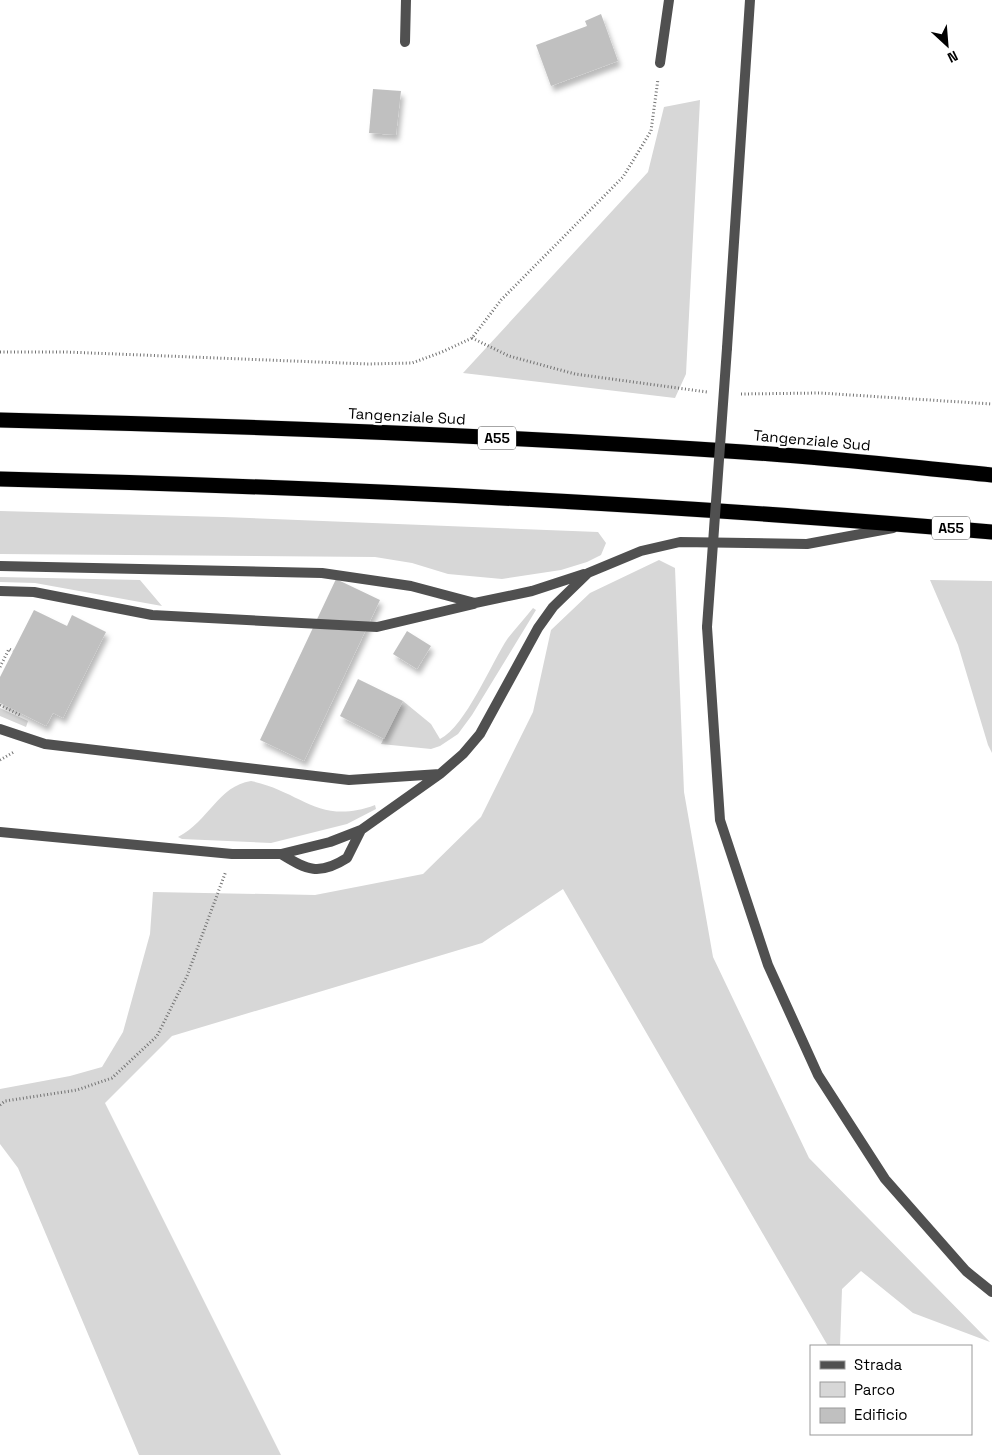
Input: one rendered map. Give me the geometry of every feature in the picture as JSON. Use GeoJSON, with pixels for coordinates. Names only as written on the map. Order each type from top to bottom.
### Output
{"type":"FeatureCollection","features":[{"type":"Feature","properties":{"kind":"highway","name":"Tangenziale Sud"},"geometry":{"type":"LineString","coordinates":[[0,420],[230,426],[455,435],[746,452],[992,475]]}},
{"type":"Feature","properties":{"kind":"highway","name":"A55"},"geometry":{"type":"LineString","coordinates":[[0,479],[448,494],[992,532]]}},
{"type":"Feature","properties":{"kind":"street"},"geometry":{"type":"LineString","coordinates":[[405,42],[406,0]]}},
{"type":"Feature","properties":{"kind":"street"},"geometry":{"type":"LineString","coordinates":[[660,63],[669,0]]}},
{"type":"Feature","properties":{"kind":"street"},"geometry":{"type":"LineString","coordinates":[[750,0],[707,627],[720,820],[768,965],[818,1075],[884,1179],[966,1271],[992,1292]]}},
{"type":"Feature","properties":{"kind":"street"},"geometry":{"type":"LineString","coordinates":[[0,591],[34,592],[152,614],[377,627],[532,591],[588,573],[641,551],[680,542],[807,544],[910,525]]}},
{"type":"Feature","properties":{"kind":"street"},"geometry":{"type":"LineString","coordinates":[[0,566],[322,573],[411,586],[474,604]]}},
{"type":"Feature","properties":{"kind":"street"},"geometry":{"type":"LineString","coordinates":[[0,832],[232,854],[281,854],[330,842],[361,830],[440,774],[463,754],[480,734],[538,628],[553,607],[588,573]]}},
{"type":"Feature","properties":{"kind":"street"},"geometry":{"type":"LineString","coordinates":[[0,729],[45,744],[349,780],[440,774]]}},
{"type":"Feature","properties":{"kind":"street"},"geometry":{"type":"LineString","coordinates":[[281,854],[302,868],[323,868],[347,858],[361,830]]}},
{"type":"Feature","properties":{"kind":"path"},"geometry":{"type":"LineString","coordinates":[[0,352],[66,352],[368,364],[412,363],[442,352],[472,338],[501,300],[623,177],[652,130],[660,63]]}},
{"type":"Feature","properties":{"kind":"path"},"geometry":{"type":"LineString","coordinates":[[0,667],[8,649],[13,651]]}},
{"type":"Feature","properties":{"kind":"path"},"geometry":{"type":"LineString","coordinates":[[0,1105],[5,1102],[77,1090],[112,1078],[157,1036],[187,976],[232,854]]}},
{"type":"Feature","properties":{"kind":"green space"},"geometry":{"type":"Polygon","coordinates":[[[700,100],[686,374],[675,398],[463,373],[648,172],[664,107],[700,100]]]}},
{"type":"Feature","properties":{"kind":"green space"},"geometry":{"type":"Polygon","coordinates":[[[0,511],[223,517],[598,532],[606,543],[601,555],[587,562],[561,570],[502,579],[448,574],[412,563],[375,557],[0,554],[0,511]]]}},
{"type":"Feature","properties":{"kind":"green space"},"geometry":{"type":"Polygon","coordinates":[[[659,560],[675,568],[684,792],[713,957],[809,1158],[990,1342],[913,1313],[861,1271],[842,1289],[840,1345],[827,1345],[563,889],[482,943],[172,1036],[105,1103],[281,1455],[139,1455],[18,1168],[0,1144],[0,1089],[70,1076],[102,1067],[123,1032],[150,934],[153,892],[315,895],[423,874],[481,817],[533,712],[551,630],[590,593],[659,560]]]}},
{"type":"Feature","properties":{"kind":"green space"},"geometry":{"type":"Polygon","coordinates":[[[0,577],[140,580],[162,606],[35,583],[0,582],[0,577]]]}},
{"type":"Feature","properties":{"kind":"green space"},"geometry":{"type":"Polygon","coordinates":[[[930,580],[992,581],[992,753],[958,645],[930,580]]]}},
{"type":"Feature","properties":{"kind":"green space"},"geometry":{"type":"Polygon","coordinates":[[[533,608],[536,610],[472,715],[458,734],[440,746],[431,749],[381,744],[403,701],[431,724],[440,739],[450,732],[468,708],[508,638],[533,608]]]}},
{"type":"Feature","properties":{"kind":"green space"},"geometry":{"type":"Polygon","coordinates":[[[0,708],[28,721],[26,727],[0,716],[0,708]]]}},
{"type":"Feature","properties":{"kind":"green space"},"geometry":{"type":"Polygon","coordinates":[[[251,781],[284,792],[324,809],[339,812],[375,805],[376,809],[347,824],[271,843],[182,839],[178,837],[198,822],[230,790],[240,784],[251,781]]]}},
{"type":"Feature","properties":{"kind":"building"},"geometry":{"type":"Polygon","coordinates":[[[601,14],[618,61],[551,86],[536,45],[587,26],[585,21],[601,14]]]}},
{"type":"Feature","properties":{"kind":"building"},"geometry":{"type":"Polygon","coordinates":[[[373,89],[401,91],[396,135],[369,133],[373,89]]]}},
{"type":"Feature","properties":{"kind":"building"},"geometry":{"type":"Polygon","coordinates":[[[336,579],[380,600],[304,761],[260,740],[336,579]]]}},
{"type":"Feature","properties":{"kind":"building"},"geometry":{"type":"Polygon","coordinates":[[[34,610],[67,626],[72,615],[106,632],[63,718],[53,713],[46,726],[0,703],[0,677],[34,610]]]}},
{"type":"Feature","properties":{"kind":"building"},"geometry":{"type":"Polygon","coordinates":[[[407,631],[431,646],[417,669],[393,654],[407,631]]]}},
{"type":"Feature","properties":{"kind":"building"},"geometry":{"type":"Polygon","coordinates":[[[358,679],[403,701],[384,739],[340,716],[358,679]]]}}]}
